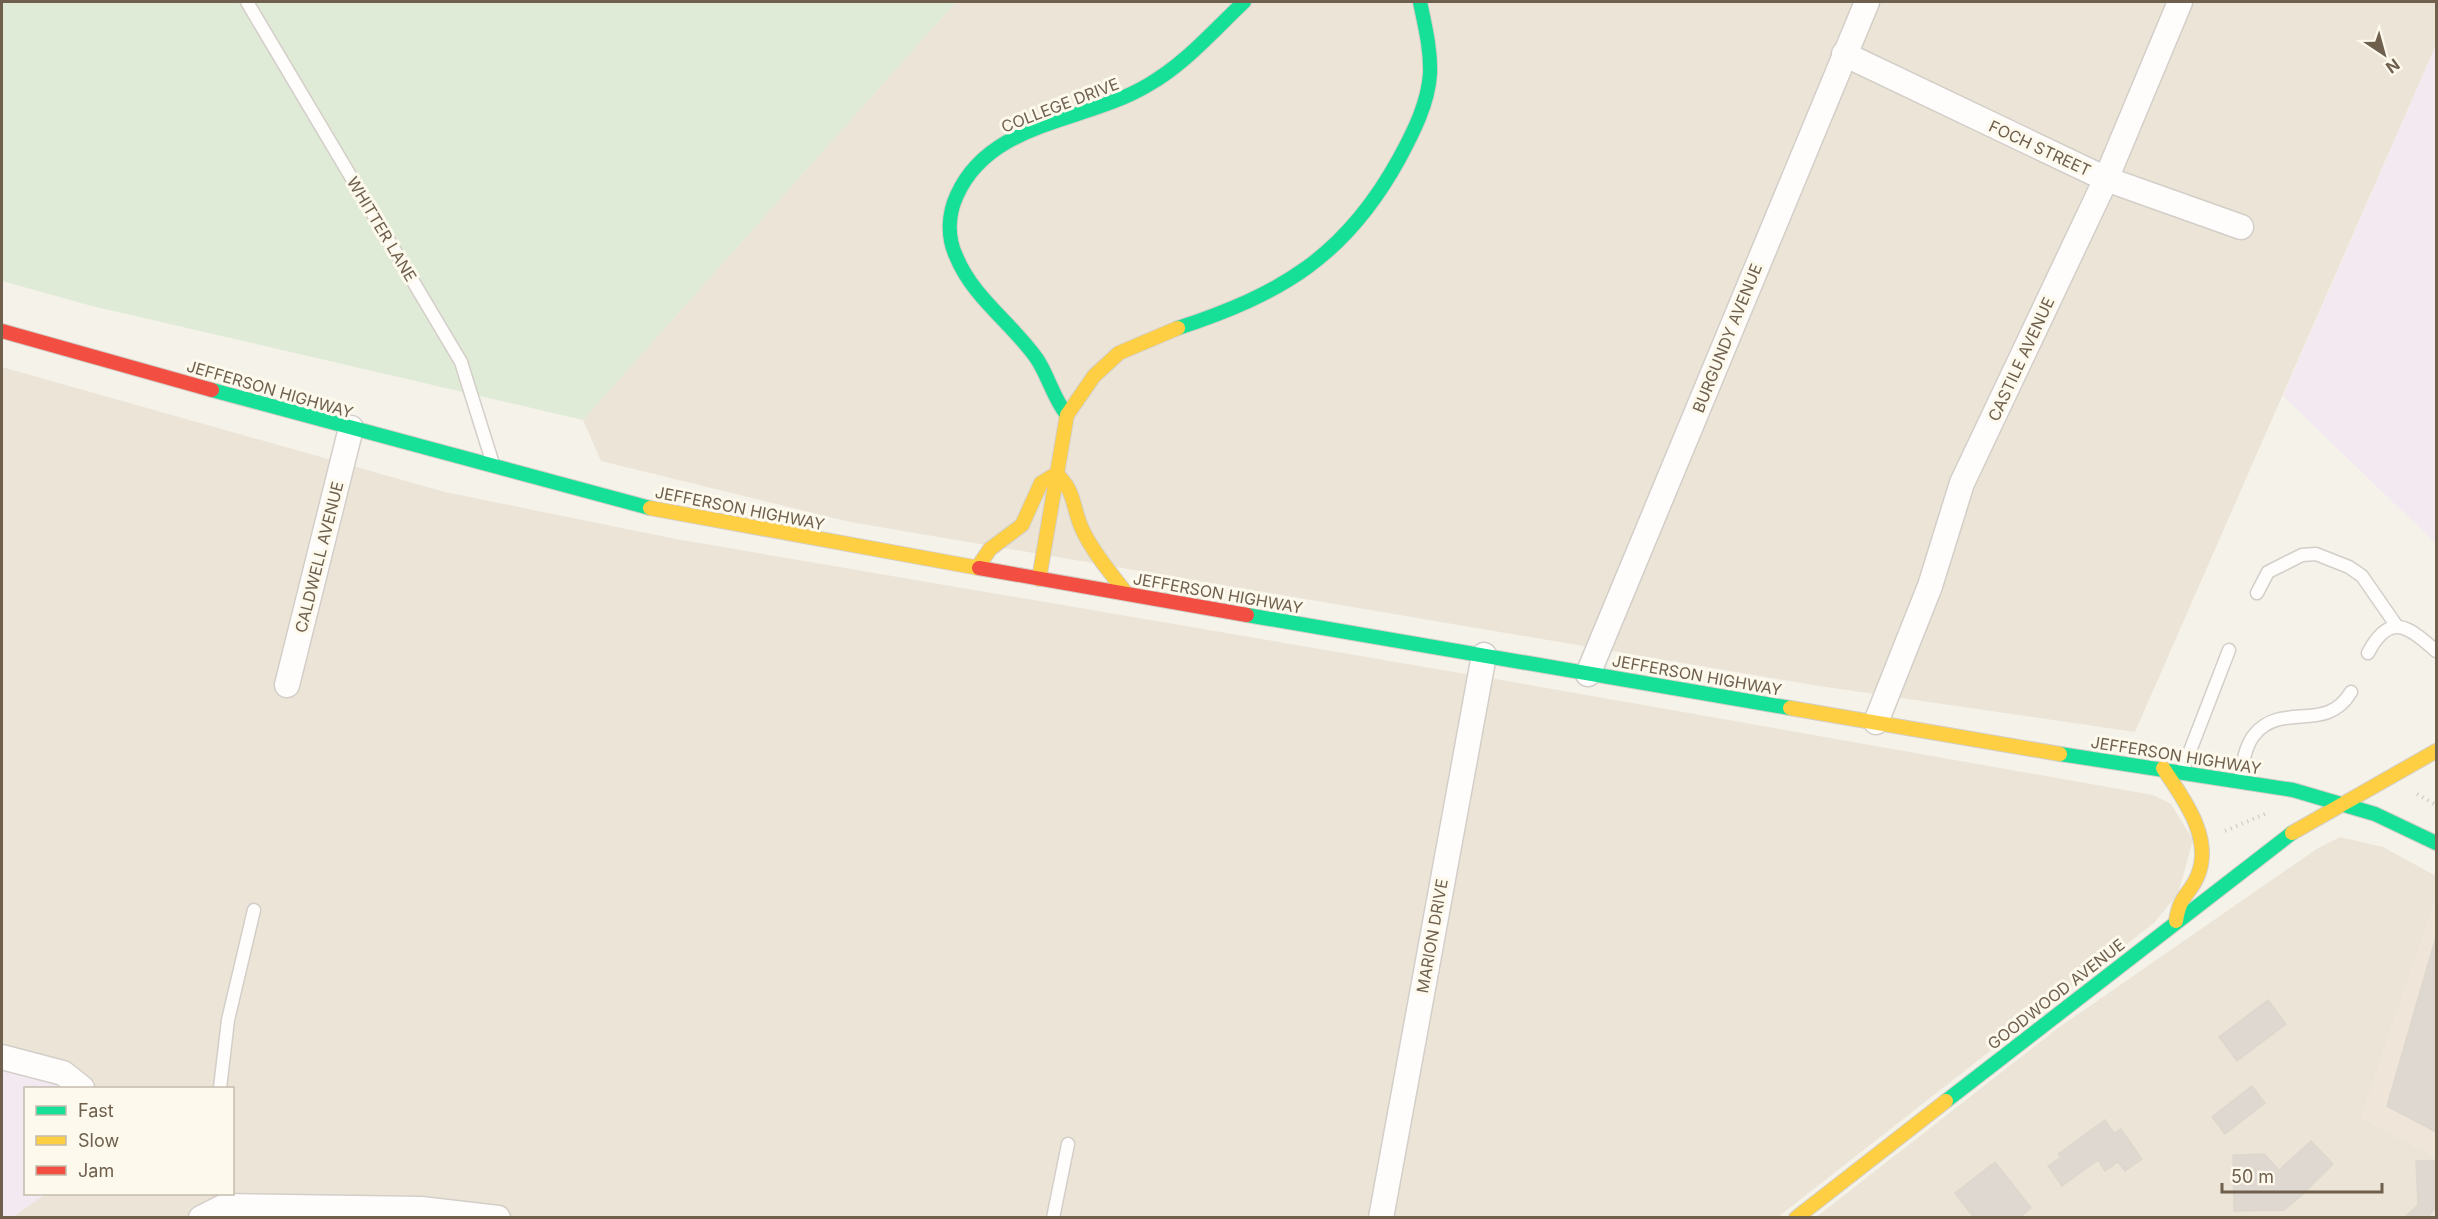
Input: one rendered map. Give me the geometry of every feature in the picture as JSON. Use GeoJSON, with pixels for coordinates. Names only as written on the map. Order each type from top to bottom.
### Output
{"type":"FeatureCollection","features":[{"type":"Feature","properties":{"kind":"main road","name":"COLLEGE DRIVE"},"geometry":{"type":"LineString","coordinates":[[1067,415],[1056,404],[1046,373],[1034,355],[968,278],[956,256],[950,236],[951,212],[957,191],[972,170],[989,153],[1010,140],[1111,103],[1152,83],[1195,51],[1244,2]]}},
{"type":"Feature","properties":{"kind":"main road"},"geometry":{"type":"LineString","coordinates":[[1039,579],[1067,415],[1077,407],[1094,377],[1111,358],[1124,349],[1262,296],[1314,262],[1338,242],[1383,183],[1411,136],[1429,81],[1430,54],[1420,2]]}},
{"type":"Feature","properties":{"kind":"main road","name":"JEFFERSON HIGHWAY"},"geometry":{"type":"LineString","coordinates":[[2,331],[494,468],[647,507],[977,568],[1588,674],[2040,751],[2240,780],[2375,814],[2436,843]]}},
{"type":"Feature","properties":{"kind":"main road"},"geometry":{"type":"LineString","coordinates":[[977,568],[990,549],[1022,525],[1041,483],[1056,474]]}},
{"type":"Feature","properties":{"kind":"main road"},"geometry":{"type":"LineString","coordinates":[[1056,474],[1069,484],[1075,519],[1087,543],[1126,593]]}},
{"type":"Feature","properties":{"kind":"main road","name":"GOODWOOD AVENUE"},"geometry":{"type":"LineString","coordinates":[[1796,1218],[2285,837],[2436,751]]}},
{"type":"Feature","properties":{"kind":"main road"},"geometry":{"type":"LineString","coordinates":[[2163,768],[2193,815],[2200,834],[2203,862],[2196,879],[2180,901],[2176,921]]}},
{"type":"Feature","properties":{"kind":"street","name":"BURGUNDY AVENUE"},"geometry":{"type":"LineString","coordinates":[[1588,674],[1866,2]]}},
{"type":"Feature","properties":{"kind":"street","name":"CASTILE AVENUE"},"geometry":{"type":"LineString","coordinates":[[1876,722],[1930,586],[1962,483],[2106,179],[2180,2]]}},
{"type":"Feature","properties":{"kind":"street","name":"FOCH STREET"},"geometry":{"type":"LineString","coordinates":[[1844,54],[2106,179],[2241,227]]}},
{"type":"Feature","properties":{"kind":"street","name":"CALDWELL AVENUE"},"geometry":{"type":"LineString","coordinates":[[287,685],[351,428]]}},
{"type":"Feature","properties":{"kind":"street","name":"MARION DRIVE"},"geometry":{"type":"LineString","coordinates":[[1381,1218],[1484,655]]}},
{"type":"Feature","properties":{"kind":"street"},"geometry":{"type":"LineString","coordinates":[[2,1058],[63,1073],[80,1087]]}},
{"type":"Feature","properties":{"kind":"street"},"geometry":{"type":"LineString","coordinates":[[201,1218],[220,1198],[421,1209],[498,1218]]}},
{"type":"Feature","properties":{"kind":"lane","name":"WHITTER LANE"},"geometry":{"type":"LineString","coordinates":[[247,2],[461,362],[494,468]]}},
{"type":"Feature","properties":{"kind":"lane"},"geometry":{"type":"LineString","coordinates":[[2257,593],[2268,572],[2302,555],[2316,554],[2349,567],[2362,576],[2396,625]]}},
{"type":"Feature","properties":{"kind":"lane"},"geometry":{"type":"LineString","coordinates":[[2368,653],[2375,640],[2396,625],[2404,626],[2416,633],[2436,651]]}},
{"type":"Feature","properties":{"kind":"lane"},"geometry":{"type":"LineString","coordinates":[[2182,770],[2229,650]]}},
{"type":"Feature","properties":{"kind":"lane"},"geometry":{"type":"LineString","coordinates":[[2240,780],[2253,735],[2281,718],[2333,713],[2346,702],[2351,692]]}},
{"type":"Feature","properties":{"kind":"lane"},"geometry":{"type":"LineString","coordinates":[[220,1087],[228,1020],[254,910]]}},
{"type":"Feature","properties":{"kind":"lane"},"geometry":{"type":"LineString","coordinates":[[1053,1218],[1068,1144]]}},
{"type":"Feature","properties":{"kind":"path"},"geometry":{"type":"LineString","coordinates":[[2416,794],[2436,805]]}},
{"type":"Feature","properties":{"kind":"path"},"geometry":{"type":"LineString","coordinates":[[2218,833],[2265,814]]}},
{"type":"Feature","properties":{"kind":"path"},"geometry":{"type":"LineString","coordinates":[[2254,819],[2263,822]]}},
{"type":"Feature","properties":{"kind":"shaded area"},"geometry":{"type":"Polygon","coordinates":[[[956,2],[2436,2],[2436,45],[2135,732],[1819,686],[850,522],[601,461],[583,420],[956,2]]]}},
{"type":"Feature","properties":{"kind":"shaded area"},"geometry":{"type":"Polygon","coordinates":[[[2436,45],[2436,544],[2283,396],[2436,45]]]}},
{"type":"Feature","properties":{"kind":"shaded area"},"geometry":{"type":"Polygon","coordinates":[[[2,367],[445,492],[676,539],[1519,683],[2153,795],[2171,804],[2193,840],[2178,894],[2154,923],[1778,1217],[2,1217],[2,367]]]}},
{"type":"Feature","properties":{"kind":"shaded area"},"geometry":{"type":"Polygon","coordinates":[[[2340,837],[2383,847],[2436,876],[2436,899],[2361,1118],[2436,1157],[2436,1217],[1815,1218],[2058,1028],[2318,848],[2340,837]]]}},
{"type":"Feature","properties":{"kind":"shaded area"},"geometry":{"type":"Polygon","coordinates":[[[2436,899],[2436,1157],[2361,1118],[2436,899]]]}},
{"type":"Feature","properties":{"kind":"shaded area"},"geometry":{"type":"Polygon","coordinates":[[[2,1067],[60,1082],[67,1087],[24,1087],[24,1195],[45,1195],[13,1217],[2,1218],[2,1067]]]}},
{"type":"Feature","properties":{"kind":"green space"},"geometry":{"type":"Polygon","coordinates":[[[2,2],[956,2],[583,420],[92,306],[2,281],[2,2]]]}},
{"type":"Feature","properties":{"kind":"building"},"geometry":{"type":"Polygon","coordinates":[[[2436,937],[2436,1132],[2387,1106],[2436,937]]]}},
{"type":"Feature","properties":{"kind":"building"},"geometry":{"type":"Polygon","coordinates":[[[2268,1000],[2286,1024],[2237,1061],[2219,1037],[2268,1000]]]}},
{"type":"Feature","properties":{"kind":"building"},"geometry":{"type":"Polygon","coordinates":[[[2252,1086],[2265,1103],[2225,1134],[2212,1117],[2252,1086]]]}},
{"type":"Feature","properties":{"kind":"building"},"geometry":{"type":"Polygon","coordinates":[[[2105,1120],[2114,1133],[2121,1129],[2142,1159],[2125,1171],[2118,1162],[2105,1171],[2098,1160],[2062,1186],[2048,1166],[2061,1157],[2058,1154],[2105,1120]]]}},
{"type":"Feature","properties":{"kind":"building"},"geometry":{"type":"Polygon","coordinates":[[[2311,1141],[2333,1164],[2301,1196],[2284,1210],[2234,1211],[2233,1155],[2264,1154],[2279,1170],[2311,1141]]]}},
{"type":"Feature","properties":{"kind":"building"},"geometry":{"type":"Polygon","coordinates":[[[2416,1161],[2436,1161],[2436,1207],[2427,1218],[2404,1218],[2418,1205],[2416,1161]]]}},
{"type":"Feature","properties":{"kind":"building"},"geometry":{"type":"Polygon","coordinates":[[[1995,1162],[2031,1208],[2019,1218],[1974,1218],[1955,1193],[1995,1162]]]}},
{"type":"Feature","properties":{"kind":"traffic: fast"},"geometry":{"type":"LineString","coordinates":[[1067,415],[1037,359],[972,285],[963,271],[951,241],[950,218],[954,202],[972,170],[992,152],[1016,137],[1123,98],[1148,85],[1186,57],[1244,2]]}},
{"type":"Feature","properties":{"kind":"traffic: fast"},"geometry":{"type":"LineString","coordinates":[[1178,328],[1248,301],[1307,268],[1333,247],[1378,193],[1399,159],[1419,118],[1429,85],[1430,56],[1420,2]]}},
{"type":"Feature","properties":{"kind":"traffic: fast"},"geometry":{"type":"LineString","coordinates":[[212,390],[650,508]]}},
{"type":"Feature","properties":{"kind":"traffic: fast"},"geometry":{"type":"LineString","coordinates":[[1247,615],[1790,708]]}},
{"type":"Feature","properties":{"kind":"traffic: fast"},"geometry":{"type":"LineString","coordinates":[[2060,754],[2293,790],[2375,814],[2436,843]]}},
{"type":"Feature","properties":{"kind":"traffic: fast"},"geometry":{"type":"LineString","coordinates":[[1946,1101],[2292,833]]}},
{"type":"Feature","properties":{"kind":"traffic: slow"},"geometry":{"type":"LineString","coordinates":[[1039,579],[1067,415],[1094,376],[1119,353],[1178,328]]}},
{"type":"Feature","properties":{"kind":"traffic: slow"},"geometry":{"type":"LineString","coordinates":[[977,568],[990,549],[1022,525],[1041,483],[1056,474],[1070,493],[1087,539],[1126,593]]}},
{"type":"Feature","properties":{"kind":"traffic: slow"},"geometry":{"type":"LineString","coordinates":[[650,508],[979,568]]}},
{"type":"Feature","properties":{"kind":"traffic: slow"},"geometry":{"type":"LineString","coordinates":[[1790,708],[2060,754]]}},
{"type":"Feature","properties":{"kind":"traffic: slow"},"geometry":{"type":"LineString","coordinates":[[2292,833],[2436,751]]}},
{"type":"Feature","properties":{"kind":"traffic: slow"},"geometry":{"type":"LineString","coordinates":[[2163,768],[2194,818],[2202,846],[2202,861],[2198,875],[2180,905],[2176,921]]}},
{"type":"Feature","properties":{"kind":"traffic: slow"},"geometry":{"type":"LineString","coordinates":[[1796,1218],[1946,1101]]}},
{"type":"Feature","properties":{"kind":"traffic: jam"},"geometry":{"type":"LineString","coordinates":[[2,331],[212,390]]}},
{"type":"Feature","properties":{"kind":"traffic: jam"},"geometry":{"type":"LineString","coordinates":[[979,568],[1247,615]]}}]}
